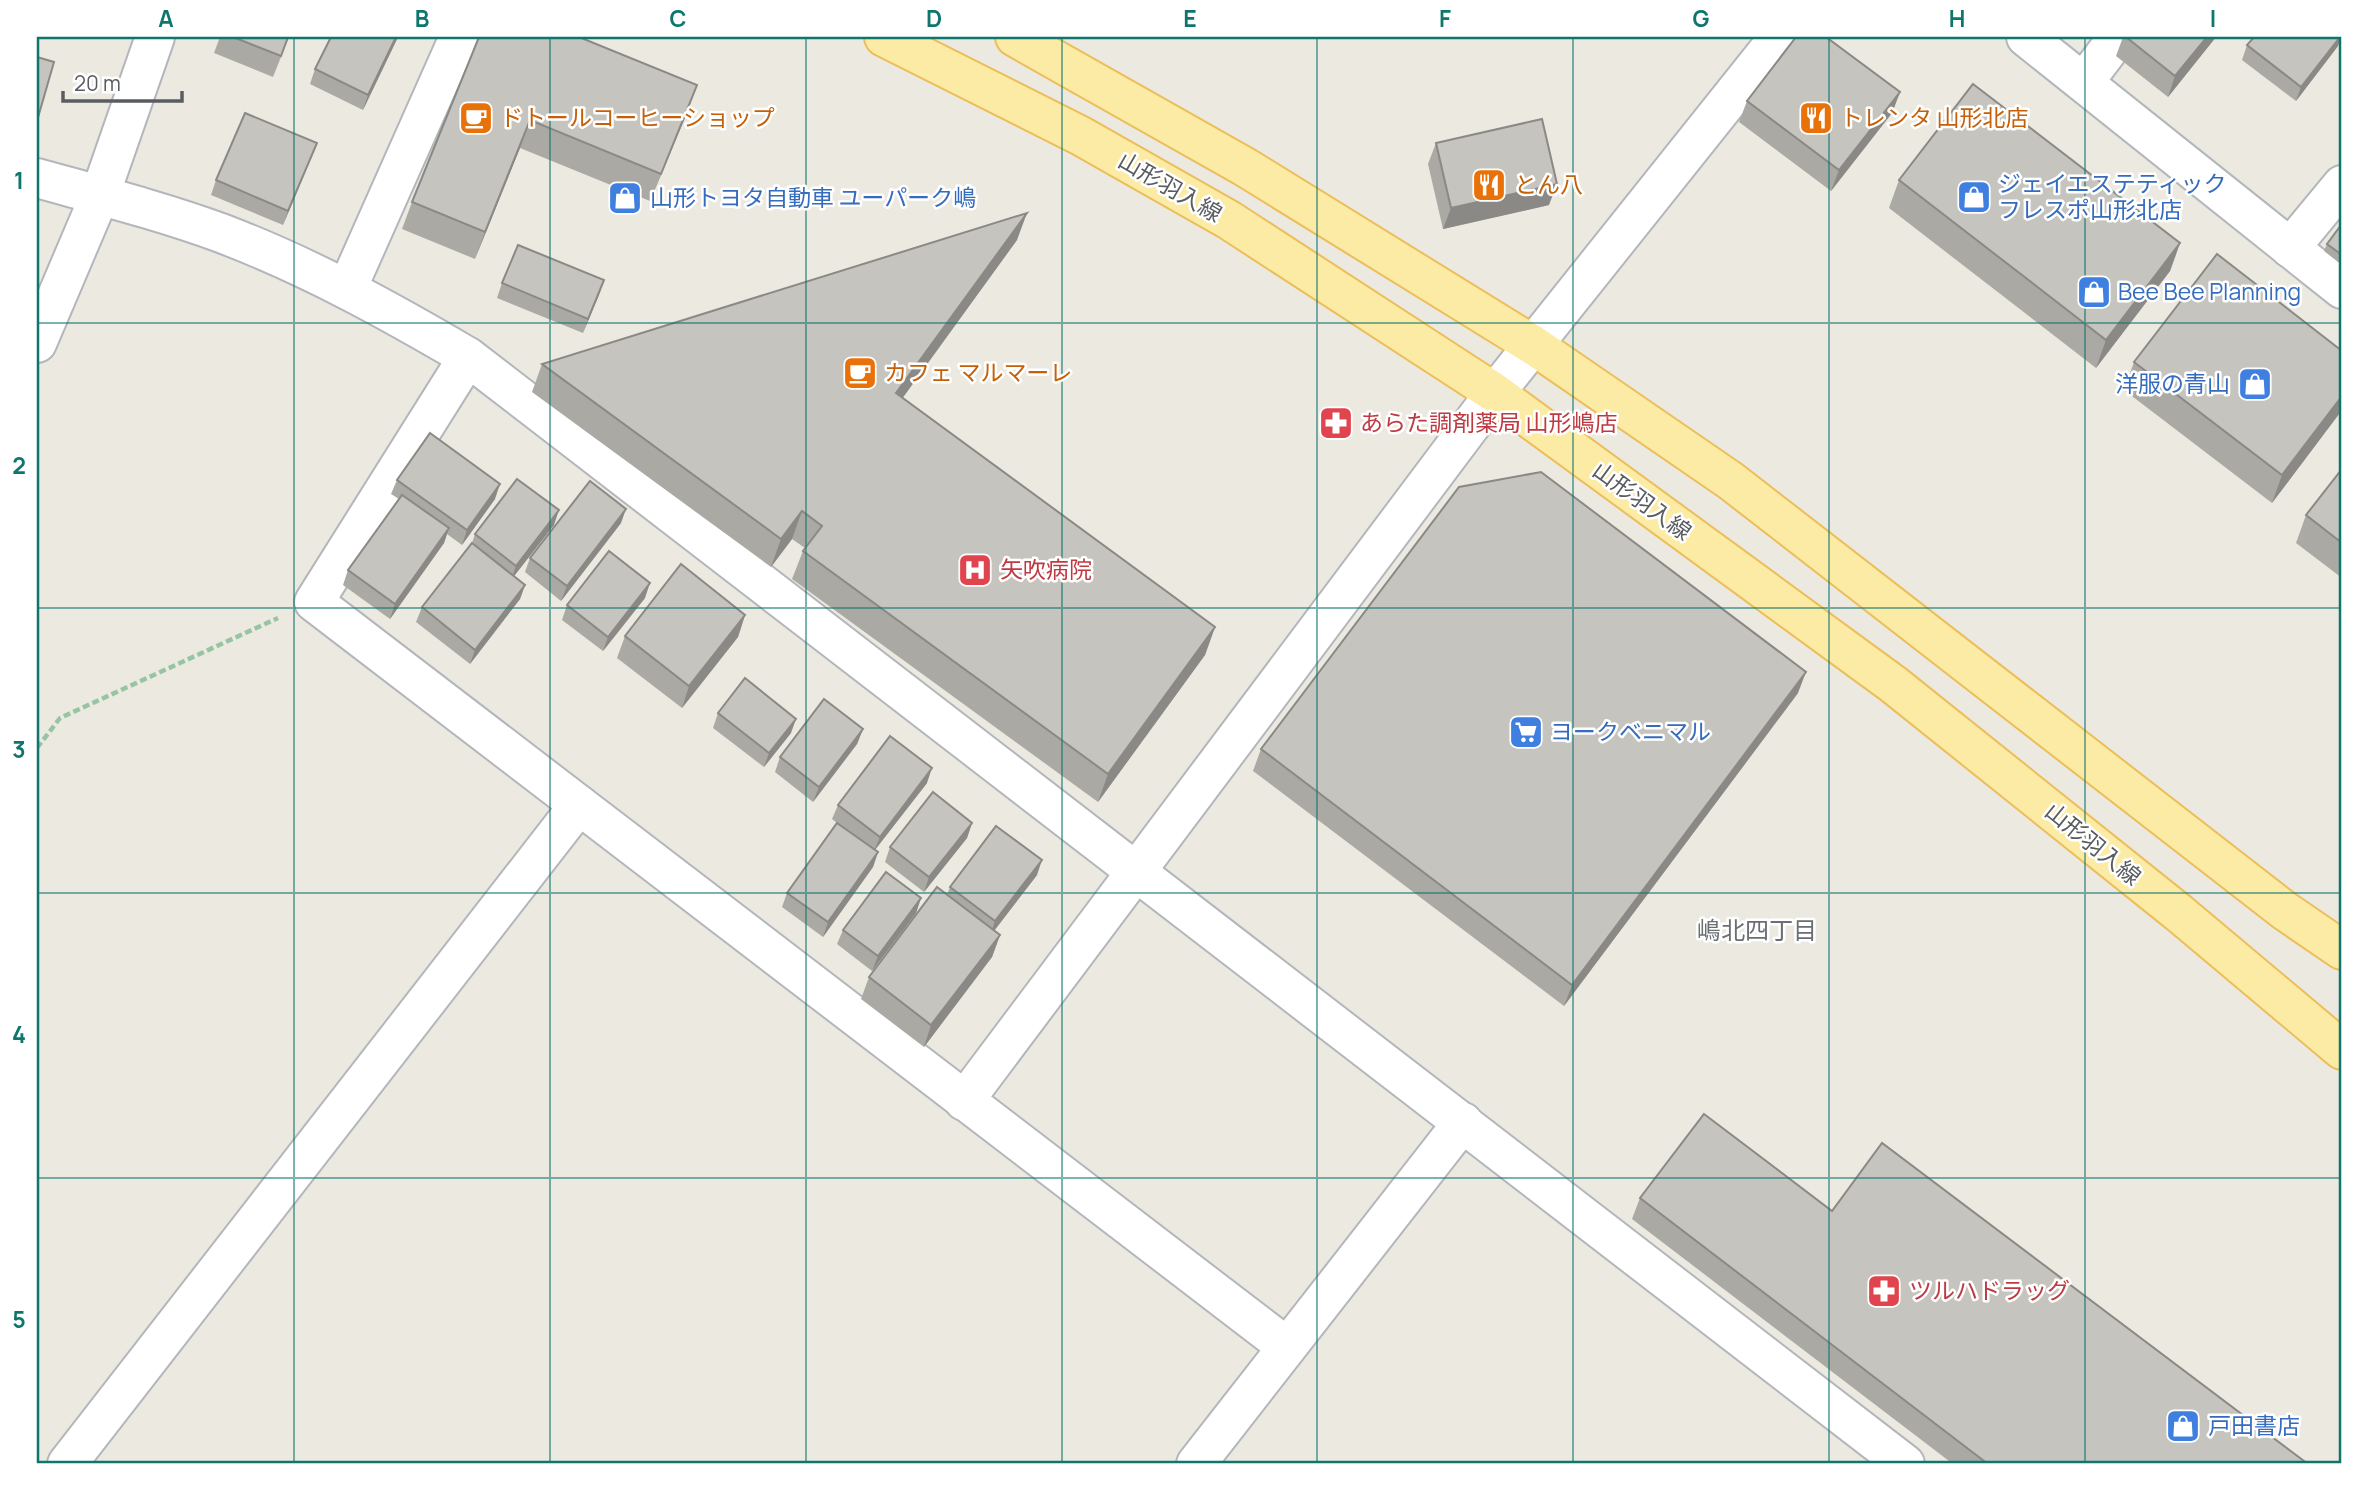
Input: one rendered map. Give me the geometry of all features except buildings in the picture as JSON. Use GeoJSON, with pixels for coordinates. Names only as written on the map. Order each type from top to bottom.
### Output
{"type":"FeatureCollection","features":[{"type":"Feature","properties":{"kind":"main road","name":"山形羽入線"},"geometry":{"type":"LineString","coordinates":[[884,37],[1081,136],[1229,220],[1495,393],[1893,684],[2179,913],[2342,1050]]}},
{"type":"Feature","properties":{"kind":"main road"},"geometry":{"type":"LineString","coordinates":[[1015,37],[1245,167],[1532,345],[1731,481],[2285,911],[2342,950]]}},
{"type":"Feature","properties":{"kind":"street"},"geometry":{"type":"LineString","coordinates":[[37,343],[100,195],[155,37]]}},
{"type":"Feature","properties":{"kind":"street"},"geometry":{"type":"LineString","coordinates":[[347,289],[459,37]]}},
{"type":"Feature","properties":{"kind":"street"},"geometry":{"type":"LineString","coordinates":[[964,1101],[1495,393],[1779,37]]}},
{"type":"Feature","properties":{"kind":"street"},"geometry":{"type":"LineString","coordinates":[[2026,37],[2342,289]]}},
{"type":"Feature","properties":{"kind":"street"},"geometry":{"type":"LineString","coordinates":[[2084,82],[2118,37]]}},
{"type":"Feature","properties":{"kind":"street"},"geometry":{"type":"LineString","coordinates":[[37,178],[220,233],[312,271],[468,357],[1905,1464]]}},
{"type":"Feature","properties":{"kind":"street"},"geometry":{"type":"LineString","coordinates":[[2290,248],[2342,185]]}},
{"type":"Feature","properties":{"kind":"street"},"geometry":{"type":"LineString","coordinates":[[468,357],[314,602],[1287,1347]]}},
{"type":"Feature","properties":{"kind":"street"},"geometry":{"type":"LineString","coordinates":[[67,1464],[579,805]]}},
{"type":"Feature","properties":{"kind":"street"},"geometry":{"type":"LineString","coordinates":[[1196,1464],[1464,1122]]}},
{"type":"Feature","properties":{"kind":"path"},"geometry":{"type":"LineString","coordinates":[[37,748],[60,718],[314,602]]}},
{"type":"Feature","properties":{"kind":"place","name":"ドトールコーヒーショップ"},"geometry":{"type":"Point","coordinates":[476,118]}},
{"type":"Feature","properties":{"kind":"place","name":"トレンタ 山形北店"},"geometry":{"type":"Point","coordinates":[1816,118]}},
{"type":"Feature","properties":{"kind":"place","name":"とん八"},"geometry":{"type":"Point","coordinates":[1489,185]}},
{"type":"Feature","properties":{"kind":"place","name":"ジェイエステティック フレスポ山形北店"},"geometry":{"type":"Point","coordinates":[1974,197]}},
{"type":"Feature","properties":{"kind":"place","name":"山形トヨタ自動車 ユーパーク嶋"},"geometry":{"type":"Point","coordinates":[625,198]}},
{"type":"Feature","properties":{"kind":"place","name":"Bee Bee Planning"},"geometry":{"type":"Point","coordinates":[2094,292]}},
{"type":"Feature","properties":{"kind":"place","name":"カフェ マルマーレ"},"geometry":{"type":"Point","coordinates":[860,373]}},
{"type":"Feature","properties":{"kind":"place","name":"洋服の青山"},"geometry":{"type":"Point","coordinates":[2255,384]}},
{"type":"Feature","properties":{"kind":"place","name":"あらた調剤薬局 山形嶋店"},"geometry":{"type":"Point","coordinates":[1336,423]}},
{"type":"Feature","properties":{"kind":"place","name":"矢吹病院"},"geometry":{"type":"Point","coordinates":[975,570]}},
{"type":"Feature","properties":{"kind":"place","name":"ヨークベニマル"},"geometry":{"type":"Point","coordinates":[1526,732]}},
{"type":"Feature","properties":{"kind":"place","name":"ツルハドラッグ"},"geometry":{"type":"Point","coordinates":[1884,1291]}},
{"type":"Feature","properties":{"kind":"place","name":"戸田書店"},"geometry":{"type":"Point","coordinates":[2183,1426]}},
{"type":"Feature","properties":{"kind":"district","name":"嶋北四丁目"},"geometry":{"type":"Point","coordinates":[1757,931]}}]}
